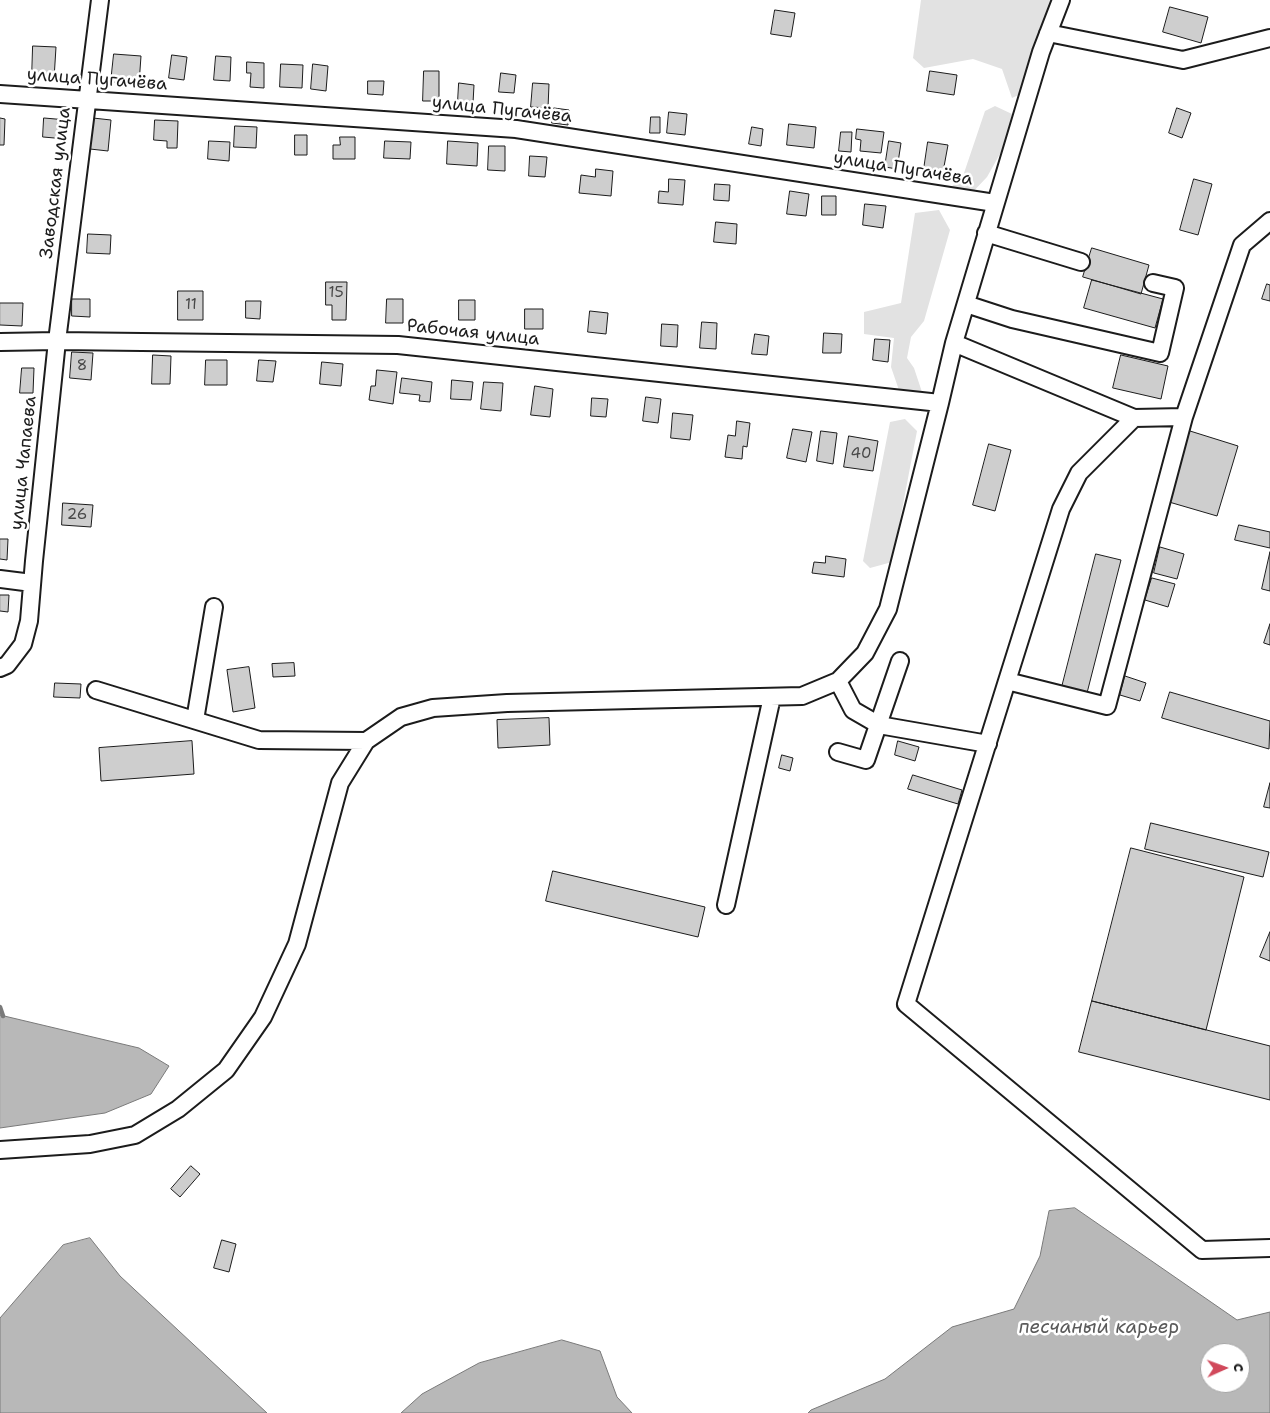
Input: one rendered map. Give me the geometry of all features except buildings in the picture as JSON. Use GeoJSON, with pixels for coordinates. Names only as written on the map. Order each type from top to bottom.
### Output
{"type":"FeatureCollection","features":[{"type":"Feature","properties":{"kind":"street","name":"Заводская улица"},"geometry":{"type":"LineString","coordinates":[[57,341],[100,0]]}},
{"type":"Feature","properties":{"kind":"street"},"geometry":{"type":"LineString","coordinates":[[0,1150],[90,1144],[135,1135],[178,1109],[226,1070],[263,1017],[297,944],[340,783],[366,741],[401,717],[433,708],[507,703],[802,696],[838,681],[865,653],[888,608],[954,343],[1041,52],[1061,0]]}},
{"type":"Feature","properties":{"kind":"street"},"geometry":{"type":"LineString","coordinates":[[1048,33],[1182,60],[1270,38]]}},
{"type":"Feature","properties":{"kind":"street","name":"улица Пугачёва"},"geometry":{"type":"LineString","coordinates":[[0,94],[516,129],[995,203]]}},
{"type":"Feature","properties":{"kind":"street"},"geometry":{"type":"LineString","coordinates":[[1007,681],[1107,706],[1184,417],[1242,244],[1270,221]]}},
{"type":"Feature","properties":{"kind":"street"},"geometry":{"type":"LineString","coordinates":[[986,233],[1081,262]]}},
{"type":"Feature","properties":{"kind":"street"},"geometry":{"type":"LineString","coordinates":[[966,304],[1012,319],[1160,353],[1175,288],[1153,283]]}},
{"type":"Feature","properties":{"kind":"street","name":"улица Чапаева"},"geometry":{"type":"LineString","coordinates":[[0,668],[7,665],[23,644],[29,621],[57,341]]}},
{"type":"Feature","properties":{"kind":"street","name":"Рабочая улица"},"geometry":{"type":"LineString","coordinates":[[0,342],[398,345],[940,404]]}},
{"type":"Feature","properties":{"kind":"street"},"geometry":{"type":"LineString","coordinates":[[954,343],[1134,418],[1184,417]]}},
{"type":"Feature","properties":{"kind":"street"},"geometry":{"type":"LineString","coordinates":[[1134,418],[1079,473],[1060,509],[906,1004],[1202,1250],[1270,1248]]}},
{"type":"Feature","properties":{"kind":"street"},"geometry":{"type":"LineString","coordinates":[[0,579],[32,582]]}},
{"type":"Feature","properties":{"kind":"street"},"geometry":{"type":"LineString","coordinates":[[195,720],[214,607]]}},
{"type":"Feature","properties":{"kind":"street"},"geometry":{"type":"LineString","coordinates":[[838,752],[866,760],[900,661]]}},
{"type":"Feature","properties":{"kind":"street"},"geometry":{"type":"LineString","coordinates":[[838,681],[853,710],[879,725],[988,744]]}},
{"type":"Feature","properties":{"kind":"street"},"geometry":{"type":"LineString","coordinates":[[96,690],[259,740],[366,741]]}},
{"type":"Feature","properties":{"kind":"street"},"geometry":{"type":"LineString","coordinates":[[726,905],[772,697]]}},
{"type":"Feature","properties":{"kind":"shaded area"},"geometry":{"type":"Polygon","coordinates":[[[921,0],[1051,0],[1029,67],[1025,92],[1012,98],[1002,69],[973,59],[924,68],[913,58],[921,0]]]}},
{"type":"Feature","properties":{"kind":"shaded area"},"geometry":{"type":"Polygon","coordinates":[[[995,106],[1012,114],[1005,145],[987,177],[969,196],[946,192],[963,176],[985,111],[995,106]]]}},
{"type":"Feature","properties":{"kind":"shaded area"},"geometry":{"type":"Polygon","coordinates":[[[939,210],[950,230],[924,321],[911,337],[907,358],[914,368],[923,395],[901,396],[891,367],[894,338],[864,334],[864,312],[901,303],[915,213],[939,210]]]}},
{"type":"Feature","properties":{"kind":"shaded area"},"geometry":{"type":"Polygon","coordinates":[[[905,419],[917,431],[892,562],[870,568],[863,561],[890,422],[905,419]]]}},
{"type":"Feature","properties":{"kind":"water"},"geometry":{"type":"Polygon","coordinates":[[[0,1015],[139,1048],[169,1066],[151,1094],[105,1113],[0,1128],[0,1015]]]}},
{"type":"Feature","properties":{"kind":"water","name":"песчаный карьер"},"geometry":{"type":"Polygon","coordinates":[[[1075,1208],[1237,1320],[1270,1312],[1270,1413],[808,1413],[811,1410],[885,1379],[952,1327],[1014,1309],[1040,1256],[1049,1211],[1075,1208]]]}},
{"type":"Feature","properties":{"kind":"water"},"geometry":{"type":"Polygon","coordinates":[[[90,1238],[120,1276],[267,1413],[0,1413],[0,1318],[63,1245],[90,1238]]]}},
{"type":"Feature","properties":{"kind":"water"},"geometry":{"type":"Polygon","coordinates":[[[562,1340],[600,1351],[617,1397],[632,1413],[401,1413],[422,1394],[479,1363],[562,1340]]]}},
{"type":"Feature","properties":{"kind":"waterway"},"geometry":{"type":"LineString","coordinates":[[0,1007],[3,1016]]}}]}
